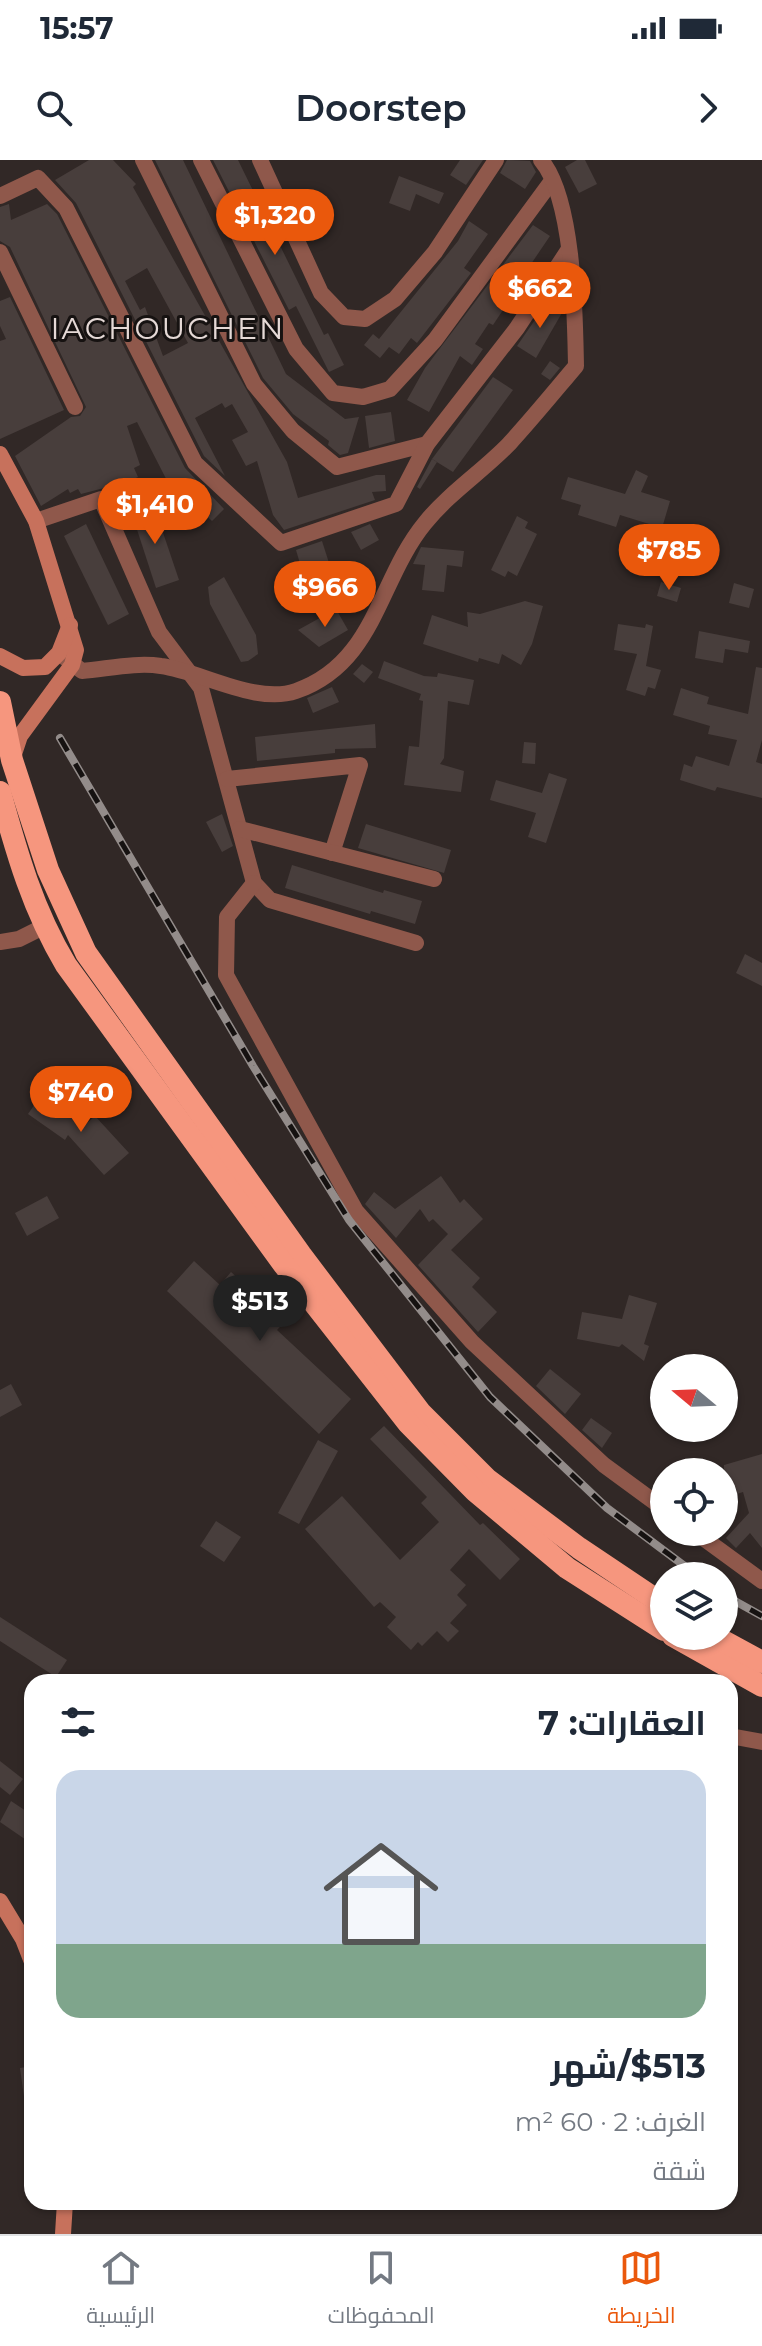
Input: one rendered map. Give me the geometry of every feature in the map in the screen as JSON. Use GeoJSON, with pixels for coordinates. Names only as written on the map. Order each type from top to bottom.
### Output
{"type":"FeatureCollection","features":[{"type":"Feature","properties":{"kind":"highway"},"geometry":{"type":"LineString","coordinates":[[0,702],[12,760],[48,870],[86,953],[301,1255],[420,1412],[487,1479],[579,1548],[650,1596]]}},
{"type":"Feature","properties":{"kind":"highway"},"geometry":{"type":"LineString","coordinates":[[0,792],[23,877],[43,927],[66,965],[154,1089],[408,1423],[475,1491],[567,1568],[650,1621]]}},
{"type":"Feature","properties":{"kind":"highway"},"geometry":{"type":"LineString","coordinates":[[738,1649],[762,1662]]}},
{"type":"Feature","properties":{"kind":"highway"},"geometry":{"type":"LineString","coordinates":[[698,1650],[762,1686]]}},
{"type":"Feature","properties":{"kind":"main road"},"geometry":{"type":"LineString","coordinates":[[0,454],[36,521],[76,650],[72,665],[31,716],[12,760]]}},
{"type":"Feature","properties":{"kind":"main road"},"geometry":{"type":"LineString","coordinates":[[0,656],[11,664],[35,669],[50,664],[59,653],[70,625]]}},
{"type":"Feature","properties":{"kind":"main road"},"geometry":{"type":"LineString","coordinates":[[0,1901],[24,1942]]}},
{"type":"Feature","properties":{"kind":"main road"},"geometry":{"type":"LineString","coordinates":[[63,2234],[64,2210]]}},
{"type":"Feature","properties":{"kind":"street"},"geometry":{"type":"LineString","coordinates":[[143,160],[254,384],[293,431],[337,467],[427,444]]}},
{"type":"Feature","properties":{"kind":"street"},"geometry":{"type":"LineString","coordinates":[[201,160],[296,349],[333,393],[363,397],[390,389],[435,340],[551,182]]}},
{"type":"Feature","properties":{"kind":"street"},"geometry":{"type":"LineString","coordinates":[[260,160],[321,293],[344,317],[365,319],[395,299],[435,252],[496,160]]}},
{"type":"Feature","properties":{"kind":"street"},"geometry":{"type":"LineString","coordinates":[[59,653],[82,671],[157,665],[187,671],[242,691],[294,692],[343,663],[365,636],[393,575],[424,523],[508,444],[576,366],[575,281],[551,182],[541,160]]}},
{"type":"Feature","properties":{"kind":"street"},"geometry":{"type":"LineString","coordinates":[[0,196],[38,178],[66,208],[195,463],[281,543],[396,504],[427,444],[517,328],[569,249]]}},
{"type":"Feature","properties":{"kind":"street"},"geometry":{"type":"LineString","coordinates":[[0,252],[75,407]]}},
{"type":"Feature","properties":{"kind":"street"},"geometry":{"type":"LineString","coordinates":[[36,521],[101,499],[159,632],[201,688],[254,883],[270,900],[416,943]]}},
{"type":"Feature","properties":{"kind":"street"},"geometry":{"type":"LineString","coordinates":[[227,779],[360,765],[332,853]]}},
{"type":"Feature","properties":{"kind":"street"},"geometry":{"type":"LineString","coordinates":[[240,829],[434,879]]}},
{"type":"Feature","properties":{"kind":"street"},"geometry":{"type":"LineString","coordinates":[[254,883],[227,917],[226,975],[356,1211],[472,1342],[604,1465],[650,1499]]}},
{"type":"Feature","properties":{"kind":"street"},"geometry":{"type":"LineString","coordinates":[[0,942],[19,939],[43,927]]}},
{"type":"Feature","properties":{"kind":"street"},"geometry":{"type":"LineString","coordinates":[[714,1546],[762,1581]]}},
{"type":"Feature","properties":{"kind":"street"},"geometry":{"type":"LineString","coordinates":[[738,1738],[762,1742]]}},
{"type":"Feature","properties":{"kind":"building"},"geometry":{"type":"Polygon","coordinates":[[[89,160],[113,160],[136,184],[133,187],[287,462],[298,498],[376,475],[385,475],[386,491],[372,492],[375,500],[284,530],[273,515],[257,461],[246,466],[232,440],[248,432],[232,404],[225,408],[222,403],[195,418],[225,476],[204,456],[76,203],[55,180],[89,160]],[[147,268],[125,281],[140,310],[145,307],[163,356],[188,343],[147,268]]]}},
{"type":"Feature","properties":{"kind":"building"},"geometry":{"type":"Polygon","coordinates":[[[155,160],[183,160],[286,374],[345,419],[359,417],[348,453],[340,455],[328,445],[329,441],[293,414],[263,378],[155,160]]]}},
{"type":"Feature","properties":{"kind":"building"},"geometry":{"type":"Polygon","coordinates":[[[213,160],[238,160],[262,209],[260,213],[266,217],[324,335],[328,333],[344,365],[329,372],[296,306],[289,310],[213,160]]]}},
{"type":"Feature","properties":{"kind":"building"},"geometry":{"type":"Polygon","coordinates":[[[460,160],[483,160],[466,185],[450,175],[460,160]]]}},
{"type":"Feature","properties":{"kind":"building"},"geometry":{"type":"Polygon","coordinates":[[[507,160],[530,161],[536,172],[525,189],[500,173],[507,160]]]}},
{"type":"Feature","properties":{"kind":"building"},"geometry":{"type":"Polygon","coordinates":[[[577,160],[585,160],[597,184],[579,193],[565,167],[577,160]]]}},
{"type":"Feature","properties":{"kind":"building"},"geometry":{"type":"Polygon","coordinates":[[[399,176],[444,193],[439,204],[416,194],[410,211],[389,203],[399,176]]]}},
{"type":"Feature","properties":{"kind":"building"},"geometry":{"type":"Polygon","coordinates":[[[9,204],[11,220],[47,204],[57,214],[185,468],[224,509],[212,521],[192,502],[181,508],[137,422],[127,426],[140,465],[134,468],[138,477],[121,485],[125,492],[113,498],[104,488],[81,494],[78,489],[70,493],[68,489],[41,506],[15,456],[71,417],[80,416],[86,407],[10,247],[0,241],[0,207],[9,204]]]}},
{"type":"Feature","properties":{"kind":"building"},"geometry":{"type":"Polygon","coordinates":[[[469,221],[488,234],[464,268],[471,273],[417,343],[411,338],[399,354],[389,347],[380,358],[364,345],[373,334],[379,339],[458,241],[469,221]]]}},
{"type":"Feature","properties":{"kind":"building"},"geometry":{"type":"Polygon","coordinates":[[[533,225],[550,236],[531,264],[541,271],[530,289],[521,283],[493,325],[489,323],[475,344],[483,349],[472,365],[460,356],[429,412],[407,400],[425,368],[533,225]]]}},
{"type":"Feature","properties":{"kind":"building"},"geometry":{"type":"Polygon","coordinates":[[[10,297],[64,410],[0,439],[0,341],[6,339],[0,326],[0,301],[10,297]]]}},
{"type":"Feature","properties":{"kind":"building"},"geometry":{"type":"Polygon","coordinates":[[[548,301],[563,311],[536,358],[517,346],[548,301]]]}},
{"type":"Feature","properties":{"kind":"building"},"geometry":{"type":"Polygon","coordinates":[[[550,361],[560,368],[550,380],[541,374],[550,361]]]}},
{"type":"Feature","properties":{"kind":"building"},"geometry":{"type":"Polygon","coordinates":[[[493,377],[513,390],[453,472],[432,459],[493,377]]]}},
{"type":"Feature","properties":{"kind":"building"},"geometry":{"type":"Polygon","coordinates":[[[391,412],[395,441],[369,448],[365,416],[391,412]]]}},
{"type":"Feature","properties":{"kind":"building"},"geometry":{"type":"Polygon","coordinates":[[[432,459],[437,462],[420,489],[417,487],[432,459]]]}},
{"type":"Feature","properties":{"kind":"building"},"geometry":{"type":"Polygon","coordinates":[[[636,470],[648,476],[641,492],[670,501],[662,528],[620,515],[616,527],[578,515],[581,505],[561,499],[568,477],[625,494],[636,470]]]}},
{"type":"Feature","properties":{"kind":"building"},"geometry":{"type":"Polygon","coordinates":[[[153,503],[179,580],[156,588],[131,511],[153,503]]]}},
{"type":"Feature","properties":{"kind":"building"},"geometry":{"type":"Polygon","coordinates":[[[517,516],[528,522],[525,528],[537,534],[517,576],[508,571],[505,577],[491,570],[517,516]]]}},
{"type":"Feature","properties":{"kind":"building"},"geometry":{"type":"Polygon","coordinates":[[[86,524],[129,614],[108,625],[64,536],[86,524]]]}},
{"type":"Feature","properties":{"kind":"building"},"geometry":{"type":"Polygon","coordinates":[[[370,524],[379,540],[361,550],[351,532],[370,524]]]}},
{"type":"Feature","properties":{"kind":"building"},"geometry":{"type":"Polygon","coordinates":[[[322,541],[330,566],[303,574],[296,550],[322,541]]]}},
{"type":"Feature","properties":{"kind":"building"},"geometry":{"type":"Polygon","coordinates":[[[421,547],[464,551],[462,567],[447,565],[444,592],[422,590],[425,565],[413,564],[421,547]]]}},
{"type":"Feature","properties":{"kind":"building"},"geometry":{"type":"Polygon","coordinates":[[[224,577],[256,635],[258,654],[248,661],[241,662],[210,604],[208,587],[224,577]]]}},
{"type":"Feature","properties":{"kind":"building"},"geometry":{"type":"Polygon","coordinates":[[[661,582],[681,588],[677,602],[657,596],[661,582]]]}},
{"type":"Feature","properties":{"kind":"building"},"geometry":{"type":"Polygon","coordinates":[[[734,583],[754,589],[749,608],[729,603],[734,583]]]}},
{"type":"Feature","properties":{"kind":"building"},"geometry":{"type":"Polygon","coordinates":[[[525,601],[543,606],[532,644],[521,665],[502,654],[499,664],[479,658],[478,662],[423,644],[432,615],[468,627],[467,612],[480,614],[525,601]]]}},
{"type":"Feature","properties":{"kind":"building"},"geometry":{"type":"Polygon","coordinates":[[[336,609],[348,630],[319,647],[298,630],[336,609]]]}},
{"type":"Feature","properties":{"kind":"building"},"geometry":{"type":"Polygon","coordinates":[[[618,624],[645,628],[646,624],[653,626],[646,666],[661,670],[655,689],[648,687],[645,696],[626,690],[637,654],[614,650],[618,624]]]}},
{"type":"Feature","properties":{"kind":"building"},"geometry":{"type":"Polygon","coordinates":[[[699,631],[750,641],[748,653],[725,649],[723,663],[695,658],[699,631]]]}},
{"type":"Feature","properties":{"kind":"building"},"geometry":{"type":"Polygon","coordinates":[[[384,661],[424,676],[437,677],[438,673],[474,680],[469,705],[448,701],[444,758],[440,764],[464,771],[461,792],[404,785],[409,746],[419,747],[423,701],[419,700],[421,694],[378,678],[384,661]]]}},
{"type":"Feature","properties":{"kind":"building"},"geometry":{"type":"Polygon","coordinates":[[[362,664],[373,672],[364,683],[353,674],[362,664]]]}},
{"type":"Feature","properties":{"kind":"building"},"geometry":{"type":"Polygon","coordinates":[[[756,667],[762,668],[762,740],[756,762],[762,764],[762,798],[717,787],[715,791],[680,780],[684,764],[692,767],[696,756],[729,766],[737,740],[708,734],[710,726],[673,715],[681,688],[709,697],[707,704],[748,714],[756,667]]]}},
{"type":"Feature","properties":{"kind":"building"},"geometry":{"type":"Polygon","coordinates":[[[332,687],[339,702],[313,713],[307,698],[332,687]]]}},
{"type":"Feature","properties":{"kind":"building"},"geometry":{"type":"Polygon","coordinates":[[[375,724],[376,748],[335,749],[335,753],[257,761],[255,737],[375,724]]]}},
{"type":"Feature","properties":{"kind":"building"},"geometry":{"type":"Polygon","coordinates":[[[524,742],[536,743],[535,764],[522,763],[524,742]]]}},
{"type":"Feature","properties":{"kind":"building"},"geometry":{"type":"Polygon","coordinates":[[[549,773],[567,779],[546,843],[528,837],[536,813],[490,800],[496,780],[542,793],[549,773]]]}},
{"type":"Feature","properties":{"kind":"building"},"geometry":{"type":"Polygon","coordinates":[[[222,814],[233,846],[222,852],[206,822],[222,814]]]}},
{"type":"Feature","properties":{"kind":"building"},"geometry":{"type":"Polygon","coordinates":[[[366,824],[451,850],[444,873],[358,848],[366,824]]]}},
{"type":"Feature","properties":{"kind":"building"},"geometry":{"type":"Polygon","coordinates":[[[292,865],[383,893],[384,890],[422,901],[415,924],[285,888],[292,865]]]}},
{"type":"Feature","properties":{"kind":"building"},"geometry":{"type":"Polygon","coordinates":[[[745,954],[762,963],[762,986],[736,973],[745,954]]]}},
{"type":"Feature","properties":{"kind":"building"},"geometry":{"type":"Polygon","coordinates":[[[42,1094],[86,1124],[95,1116],[129,1153],[104,1175],[68,1135],[65,1140],[28,1114],[42,1094]]]}},
{"type":"Feature","properties":{"kind":"building"},"geometry":{"type":"Polygon","coordinates":[[[441,1176],[460,1203],[464,1199],[483,1219],[451,1250],[480,1278],[472,1287],[497,1312],[478,1332],[418,1265],[448,1234],[433,1219],[429,1222],[420,1209],[396,1238],[365,1204],[374,1192],[395,1209],[441,1176]]]}},
{"type":"Feature","properties":{"kind":"building"},"geometry":{"type":"Polygon","coordinates":[[[47,1196],[59,1218],[27,1236],[15,1213],[47,1196]]]}},
{"type":"Feature","properties":{"kind":"building"},"geometry":{"type":"Polygon","coordinates":[[[194,1261],[220,1285],[231,1272],[266,1304],[273,1297],[292,1314],[277,1330],[351,1399],[319,1434],[167,1291],[194,1261]]]}},
{"type":"Feature","properties":{"kind":"building"},"geometry":{"type":"Polygon","coordinates":[[[629,1295],[657,1303],[644,1344],[649,1346],[644,1361],[622,1344],[619,1347],[577,1339],[582,1312],[622,1319],[629,1295]]]}},
{"type":"Feature","properties":{"kind":"building"},"geometry":{"type":"Polygon","coordinates":[[[550,1369],[581,1394],[565,1414],[536,1386],[550,1369]]]}},
{"type":"Feature","properties":{"kind":"building"},"geometry":{"type":"Polygon","coordinates":[[[11,1384],[22,1405],[0,1417],[0,1390],[11,1384]]]}},
{"type":"Feature","properties":{"kind":"building"},"geometry":{"type":"Polygon","coordinates":[[[591,1418],[612,1433],[602,1448],[582,1430],[591,1418]]]}},
{"type":"Feature","properties":{"kind":"building"},"geometry":{"type":"Polygon","coordinates":[[[384,1426],[480,1525],[483,1523],[520,1559],[500,1580],[469,1549],[450,1570],[466,1585],[457,1595],[467,1605],[450,1623],[459,1631],[448,1642],[437,1631],[422,1646],[418,1642],[411,1650],[387,1627],[396,1617],[380,1602],[374,1607],[305,1529],[342,1496],[400,1560],[439,1522],[421,1503],[427,1497],[370,1439],[384,1426]]]}},
{"type":"Feature","properties":{"kind":"building"},"geometry":{"type":"Polygon","coordinates":[[[318,1440],[338,1451],[299,1524],[278,1513],[318,1440]]]}},
{"type":"Feature","properties":{"kind":"building"},"geometry":{"type":"Polygon","coordinates":[[[762,1454],[762,1548],[750,1533],[738,1546],[738,1525],[749,1513],[743,1492],[738,1494],[738,1461],[762,1454]]]}},
{"type":"Feature","properties":{"kind":"building"},"geometry":{"type":"Polygon","coordinates":[[[216,1521],[241,1537],[224,1562],[200,1546],[216,1521]]]}},
{"type":"Feature","properties":{"kind":"building"},"geometry":{"type":"Polygon","coordinates":[[[0,1617],[67,1660],[58,1674],[51,1674],[0,1641],[0,1617]]]}},
{"type":"Feature","properties":{"kind":"building"},"geometry":{"type":"Polygon","coordinates":[[[0,1761],[23,1779],[10,1795],[0,1787],[0,1761]]]}},
{"type":"Feature","properties":{"kind":"building"},"geometry":{"type":"Polygon","coordinates":[[[11,1801],[24,1810],[24,1838],[0,1822],[11,1801]]]}},
{"type":"Feature","properties":{"kind":"building"},"geometry":{"type":"Polygon","coordinates":[[[24,2067],[24,2097],[20,2068],[24,2067]]]}},
{"type":"Feature","properties":{"kind":"railway"},"geometry":{"type":"LineString","coordinates":[[60,738],[253,1066],[349,1220],[490,1397],[607,1508],[679,1562]]}},
{"type":"Feature","properties":{"kind":"railway"},"geometry":{"type":"LineString","coordinates":[[738,1603],[762,1616]]}},
{"type":"Feature","properties":{"kind":"district","name":"IACHOUCHEN"},"geometry":{"type":"Point","coordinates":[168,328]}}]}
